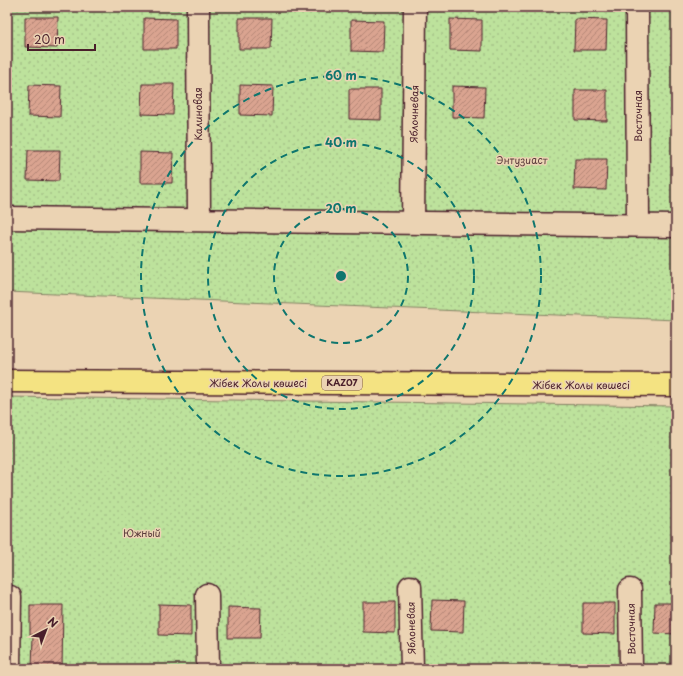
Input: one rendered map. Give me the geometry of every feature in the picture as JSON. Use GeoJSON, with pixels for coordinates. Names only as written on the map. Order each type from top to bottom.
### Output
{"type":"FeatureCollection","features":[{"type":"Feature","properties":{"kind":"highway","name":"Жібек Жолы көшесі"},"geometry":{"type":"LineString","coordinates":[[7,381],[676,385]]}},
{"type":"Feature","properties":{"kind":"street","name":"Калиновая"},"geometry":{"type":"LineString","coordinates":[[198,7],[199,220]]}},
{"type":"Feature","properties":{"kind":"street","name":"Яблочневая"},"geometry":{"type":"LineString","coordinates":[[413,222],[415,7]]}},
{"type":"Feature","properties":{"kind":"street","name":"Восточная"},"geometry":{"type":"LineString","coordinates":[[637,7],[638,225]]}},
{"type":"Feature","properties":{"kind":"street"},"geometry":{"type":"LineString","coordinates":[[7,218],[676,226]]}},
{"type":"Feature","properties":{"kind":"street","name":"Яблоневая"},"geometry":{"type":"LineString","coordinates":[[410,587],[412,669]]}},
{"type":"Feature","properties":{"kind":"street","name":"Восточная"},"geometry":{"type":"LineString","coordinates":[[630,590],[631,669]]}},
{"type":"Feature","properties":{"kind":"street"},"geometry":{"type":"LineString","coordinates":[[207,594],[208,669]]}},
{"type":"Feature","properties":{"kind":"street"},"geometry":{"type":"LineString","coordinates":[[9,669],[10,596]]}},
{"type":"Feature","properties":{"kind":"green space","name":"Энтузиаст"},"geometry":{"type":"Polygon","coordinates":[[[7,7],[676,7],[676,320],[7,292],[7,7]]]}},
{"type":"Feature","properties":{"kind":"green space","name":"Южный"},"geometry":{"type":"Polygon","coordinates":[[[7,397],[676,406],[676,669],[7,669],[7,397]]]}},
{"type":"Feature","properties":{"kind":"building"},"geometry":{"type":"Polygon","coordinates":[[[25,17],[58,17],[57,48],[25,47],[25,17]]]}},
{"type":"Feature","properties":{"kind":"building"},"geometry":{"type":"Polygon","coordinates":[[[144,18],[176,19],[176,49],[144,49],[144,18]]]}},
{"type":"Feature","properties":{"kind":"building"},"geometry":{"type":"Polygon","coordinates":[[[239,18],[272,18],[271,49],[239,49],[239,18]]]}},
{"type":"Feature","properties":{"kind":"building"},"geometry":{"type":"Polygon","coordinates":[[[450,19],[482,20],[482,51],[450,50],[450,19]]]}},
{"type":"Feature","properties":{"kind":"building"},"geometry":{"type":"Polygon","coordinates":[[[575,19],[607,20],[606,50],[574,50],[575,19]]]}},
{"type":"Feature","properties":{"kind":"building"},"geometry":{"type":"Polygon","coordinates":[[[351,20],[384,21],[383,52],[351,51],[351,20]]]}},
{"type":"Feature","properties":{"kind":"building"},"geometry":{"type":"Polygon","coordinates":[[[142,84],[174,84],[173,115],[141,114],[142,84]]]}},
{"type":"Feature","properties":{"kind":"building"},"geometry":{"type":"Polygon","coordinates":[[[29,85],[61,86],[60,117],[28,116],[29,85]]]}},
{"type":"Feature","properties":{"kind":"building"},"geometry":{"type":"Polygon","coordinates":[[[240,85],[273,86],[272,116],[240,115],[240,85]]]}},
{"type":"Feature","properties":{"kind":"building"},"geometry":{"type":"Polygon","coordinates":[[[452,86],[485,87],[484,118],[452,117],[452,86]]]}},
{"type":"Feature","properties":{"kind":"building"},"geometry":{"type":"Polygon","coordinates":[[[349,89],[381,89],[381,120],[349,119],[349,89]]]}},
{"type":"Feature","properties":{"kind":"building"},"geometry":{"type":"Polygon","coordinates":[[[575,90],[607,90],[607,121],[575,120],[575,90]]]}},
{"type":"Feature","properties":{"kind":"building"},"geometry":{"type":"Polygon","coordinates":[[[28,150],[60,150],[59,181],[27,180],[28,150]]]}},
{"type":"Feature","properties":{"kind":"building"},"geometry":{"type":"Polygon","coordinates":[[[140,152],[173,153],[172,183],[140,183],[140,152]]]}},
{"type":"Feature","properties":{"kind":"building"},"geometry":{"type":"Polygon","coordinates":[[[575,159],[607,159],[606,190],[574,189],[575,159]]]}},
{"type":"Feature","properties":{"kind":"building"},"geometry":{"type":"Polygon","coordinates":[[[432,600],[464,601],[463,632],[431,631],[432,600]]]}},
{"type":"Feature","properties":{"kind":"building"},"geometry":{"type":"Polygon","coordinates":[[[363,602],[395,602],[395,633],[363,632],[363,602]]]}},
{"type":"Feature","properties":{"kind":"building"},"geometry":{"type":"Polygon","coordinates":[[[583,603],[615,603],[615,634],[583,633],[583,603]]]}},
{"type":"Feature","properties":{"kind":"building"},"geometry":{"type":"Polygon","coordinates":[[[655,603],[676,603],[676,634],[654,633],[655,603]]]}},
{"type":"Feature","properties":{"kind":"building"},"geometry":{"type":"Polygon","coordinates":[[[159,604],[191,605],[191,636],[159,635],[159,604]]]}},
{"type":"Feature","properties":{"kind":"building"},"geometry":{"type":"Polygon","coordinates":[[[30,605],[63,605],[62,669],[32,669],[33,635],[30,635],[30,605]]]}},
{"type":"Feature","properties":{"kind":"building"},"geometry":{"type":"Polygon","coordinates":[[[228,607],[261,608],[260,638],[228,638],[228,607]]]}}]}
